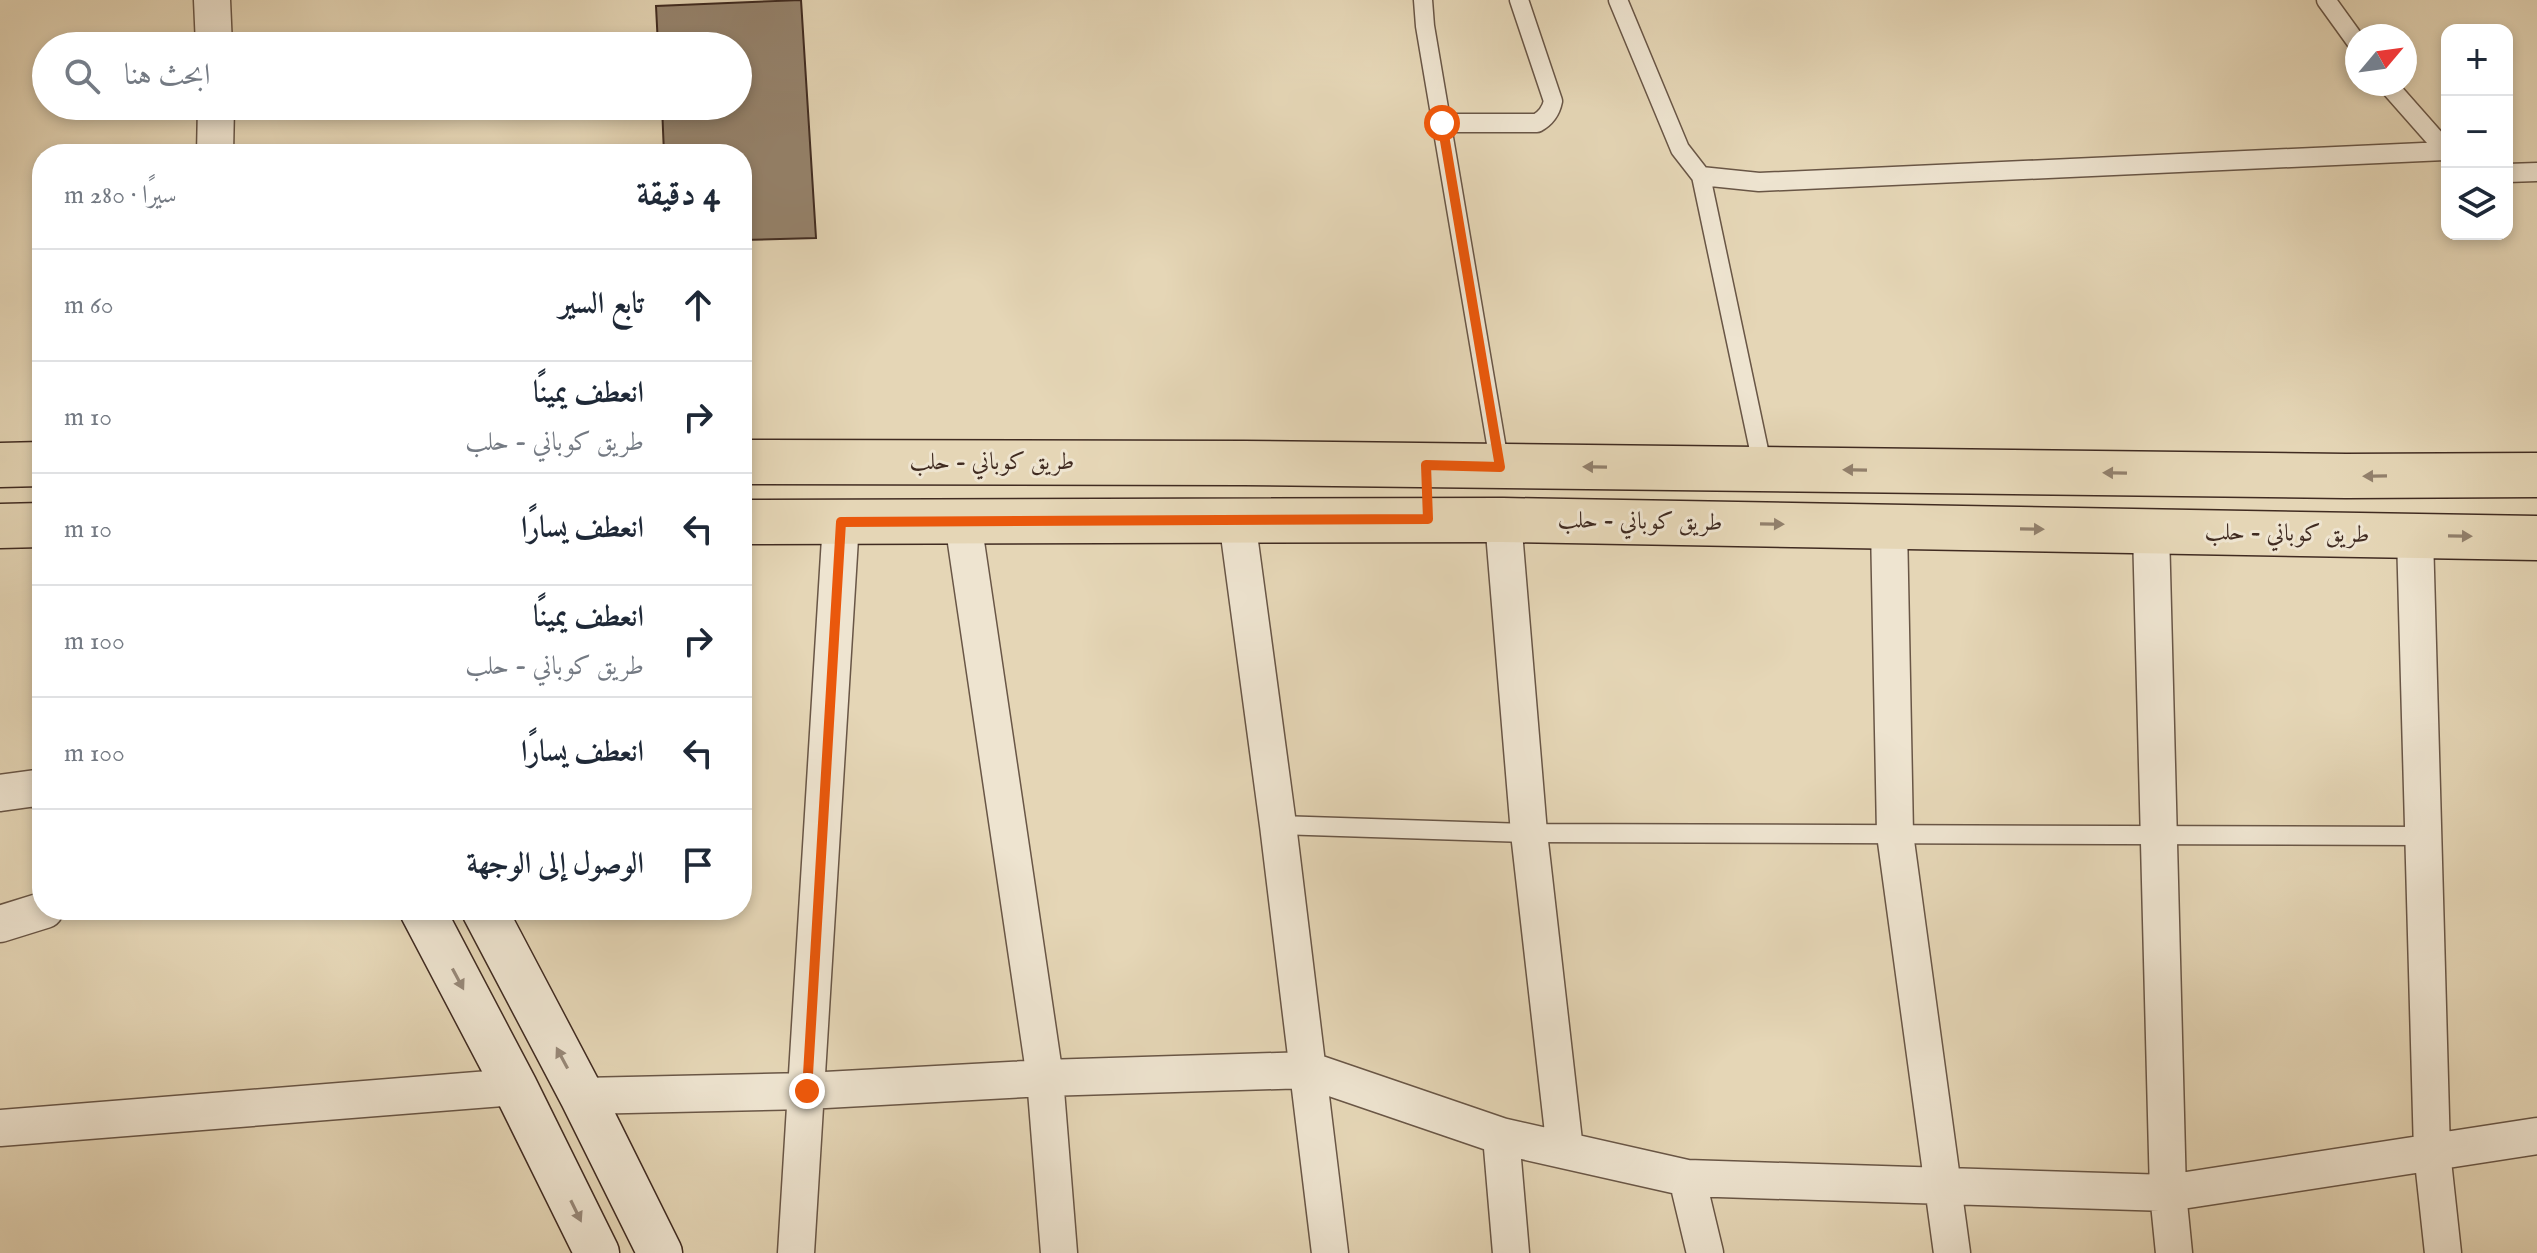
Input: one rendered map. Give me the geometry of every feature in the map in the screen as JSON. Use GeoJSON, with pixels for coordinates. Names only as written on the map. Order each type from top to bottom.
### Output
{"type":"FeatureCollection","features":[{"type":"Feature","properties":{"kind":"main road","name":"طريق كوباني - حلب"},"geometry":{"type":"LineString","coordinates":[[752,462],[2537,475]]}},
{"type":"Feature","properties":{"kind":"main road"},"geometry":{"type":"LineString","coordinates":[[0,465],[32,464]]}},
{"type":"Feature","properties":{"kind":"main road"},"geometry":{"type":"LineString","coordinates":[[1426,465],[1428,519]]}},
{"type":"Feature","properties":{"kind":"main road","name":"طريق كوباني - حلب"},"geometry":{"type":"LineString","coordinates":[[752,522],[1428,519],[2537,538]]}},
{"type":"Feature","properties":{"kind":"main road"},"geometry":{"type":"LineString","coordinates":[[0,526],[32,525]]}},
{"type":"Feature","properties":{"kind":"street"},"geometry":{"type":"LineString","coordinates":[[212,0],[213,32]]}},
{"type":"Feature","properties":{"kind":"street"},"geometry":{"type":"LineString","coordinates":[[215,144],[216,120]]}},
{"type":"Feature","properties":{"kind":"street"},"geometry":{"type":"LineString","coordinates":[[1237,520],[1330,1253]]}},
{"type":"Feature","properties":{"kind":"street"},"geometry":{"type":"LineString","coordinates":[[1503,520],[1529,833],[1565,1150]]}},
{"type":"Feature","properties":{"kind":"street"},"geometry":{"type":"LineString","coordinates":[[796,1253],[841,522]]}},
{"type":"Feature","properties":{"kind":"street"},"geometry":{"type":"LineString","coordinates":[[963,522],[1045,1078],[1059,1253]]}},
{"type":"Feature","properties":{"kind":"street"},"geometry":{"type":"LineString","coordinates":[[1889,526],[1895,834],[1952,1253]]}},
{"type":"Feature","properties":{"kind":"street"},"geometry":{"type":"LineString","coordinates":[[2151,531],[2168,1193],[2174,1253]]}},
{"type":"Feature","properties":{"kind":"street"},"geometry":{"type":"LineString","coordinates":[[2415,536],[2432,1152],[2443,1253]]}},
{"type":"Feature","properties":{"kind":"street"},"geometry":{"type":"LineString","coordinates":[[0,793],[32,789]]}},
{"type":"Feature","properties":{"kind":"street"},"geometry":{"type":"LineString","coordinates":[[0,924],[32,914]]}},
{"type":"Feature","properties":{"kind":"street"},"geometry":{"type":"LineString","coordinates":[[427,920],[597,1253]]}},
{"type":"Feature","properties":{"kind":"street"},"geometry":{"type":"LineString","coordinates":[[489,920],[660,1253]]}},
{"type":"Feature","properties":{"kind":"street"},"geometry":{"type":"LineString","coordinates":[[507,953],[512,920]]}},
{"type":"Feature","properties":{"kind":"street"},"geometry":{"type":"LineString","coordinates":[[582,1096],[807,1091],[1045,1078],[1308,1070],[1501,1136],[1687,1178],[2168,1193],[2537,1136]]}},
{"type":"Feature","properties":{"kind":"street"},"geometry":{"type":"LineString","coordinates":[[0,1128],[515,1087]]}},
{"type":"Feature","properties":{"kind":"street"},"geometry":{"type":"LineString","coordinates":[[1501,1136],[1511,1253]]}},
{"type":"Feature","properties":{"kind":"street"},"geometry":{"type":"LineString","coordinates":[[1687,1178],[1705,1253]]}},
{"type":"Feature","properties":{"kind":"lane"},"geometry":{"type":"LineString","coordinates":[[1423,0],[1500,467]]}},
{"type":"Feature","properties":{"kind":"lane"},"geometry":{"type":"LineString","coordinates":[[1442,123],[1537,123],[1552,108],[1553,101],[1519,0]]}},
{"type":"Feature","properties":{"kind":"lane"},"geometry":{"type":"LineString","coordinates":[[1618,0],[1680,149],[1701,176],[1763,469]]}},
{"type":"Feature","properties":{"kind":"lane"},"geometry":{"type":"LineString","coordinates":[[2326,0],[2345,26]]}},
{"type":"Feature","properties":{"kind":"lane"},"geometry":{"type":"LineString","coordinates":[[2397,96],[2441,146]]}},
{"type":"Feature","properties":{"kind":"lane"},"geometry":{"type":"LineString","coordinates":[[1701,176],[1759,182],[2441,152]]}},
{"type":"Feature","properties":{"kind":"lane"},"geometry":{"type":"LineString","coordinates":[[2513,173],[2537,172]]}},
{"type":"Feature","properties":{"kind":"lane"},"geometry":{"type":"LineString","coordinates":[[1278,825],[1529,833],[2423,836]]}},
{"type":"Feature","properties":{"kind":"building"},"geometry":{"type":"Polygon","coordinates":[[[801,0],[816,238],[752,240],[752,144],[664,144],[663,120],[752,120],[752,32],[657,32],[656,6],[801,0]]]}},
{"type":"Feature","properties":{"kind":"route"},"geometry":{"type":"LineString","coordinates":[[807,1091],[841,522],[1428,519],[1426,465],[1500,467],[1442,123]]}}]}
